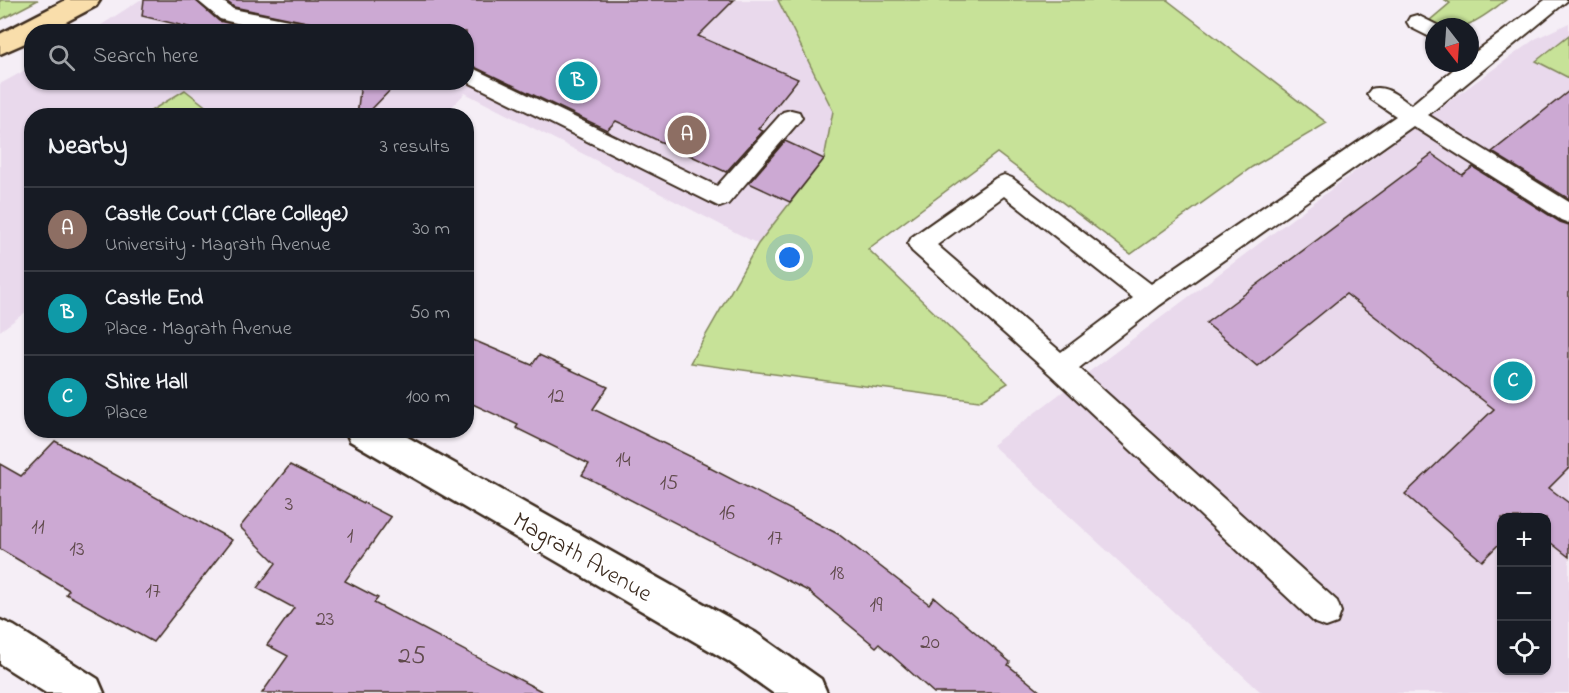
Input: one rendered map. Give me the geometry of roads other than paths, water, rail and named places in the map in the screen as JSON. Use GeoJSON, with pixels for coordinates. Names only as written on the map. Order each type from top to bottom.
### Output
{"type":"FeatureCollection","features":[{"type":"Feature","properties":{"kind":"main road"},"geometry":{"type":"LineString","coordinates":[[41,24],[87,0]]}},
{"type":"Feature","properties":{"kind":"main road"},"geometry":{"type":"LineString","coordinates":[[0,45],[24,33]]}},
{"type":"Feature","properties":{"kind":"street","name":"Magrath Avenue"},"geometry":{"type":"LineString","coordinates":[[376,438],[742,647],[800,691]]}},
{"type":"Feature","properties":{"kind":"street"},"geometry":{"type":"LineString","coordinates":[[0,640],[34,664],[84,693]]}},
{"type":"Feature","properties":{"kind":"lane"},"geometry":{"type":"LineString","coordinates":[[207,0],[227,14],[275,24]]}},
{"type":"Feature","properties":{"kind":"lane"},"geometry":{"type":"LineString","coordinates":[[1479,50],[1558,0]]}},
{"type":"Feature","properties":{"kind":"lane"},"geometry":{"type":"LineString","coordinates":[[1060,368],[1151,298],[1413,115],[1457,72]]}},
{"type":"Feature","properties":{"kind":"lane"},"geometry":{"type":"LineString","coordinates":[[474,76],[720,198],[791,118]]}},
{"type":"Feature","properties":{"kind":"lane"},"geometry":{"type":"LineString","coordinates":[[1378,94],[1569,214]]}},
{"type":"Feature","properties":{"kind":"lane"},"geometry":{"type":"LineString","coordinates":[[1151,298],[1004,184],[920,244],[1060,368],[1326,612]]}},
{"type":"Feature","properties":{"kind":"place","name":"Castle End"},"geometry":{"type":"Point","coordinates":[578,81]}},
{"type":"Feature","properties":{"kind":"place","name":"Castle Court (Clare College)"},"geometry":{"type":"Point","coordinates":[687,135]}},
{"type":"Feature","properties":{"kind":"place","name":"Shire Hall"},"geometry":{"type":"Point","coordinates":[1513,381]}}]}
